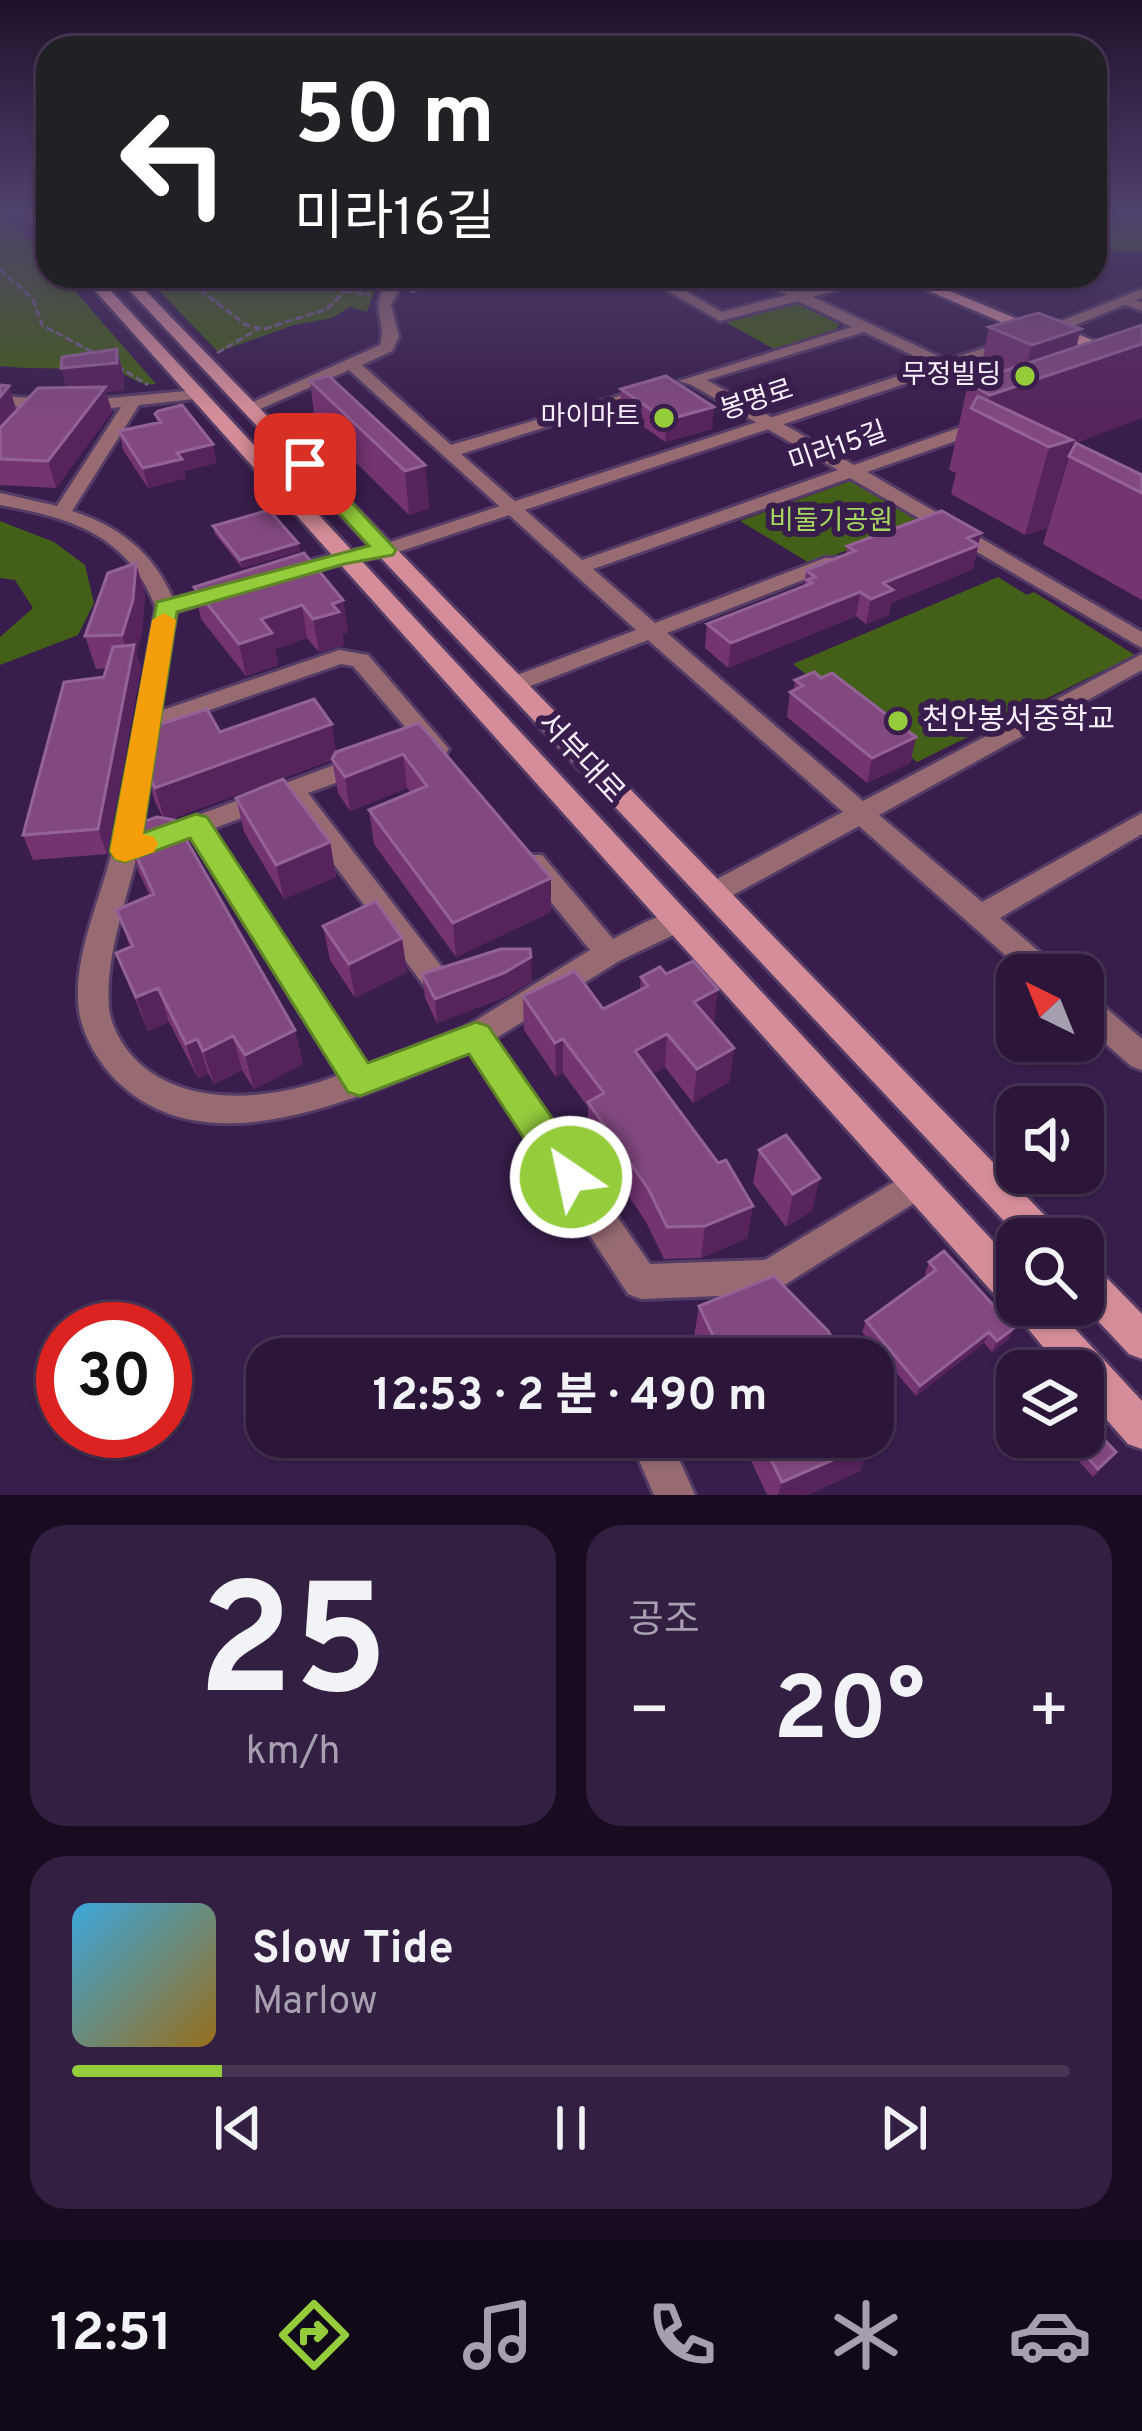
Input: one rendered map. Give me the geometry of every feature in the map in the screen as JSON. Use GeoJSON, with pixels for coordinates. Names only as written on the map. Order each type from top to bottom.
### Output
{"type":"FeatureCollection","features":[{"type":"Feature","properties":{"kind":"main road","name":"서부대로"},"geometry":{"type":"LineString","coordinates":[[99,288],[996,1270]]}},
{"type":"Feature","properties":{"kind":"main road","name":"서부대로"},"geometry":{"type":"LineString","coordinates":[[135,288],[1024,1218]]}},
{"type":"Feature","properties":{"kind":"main road"},"geometry":{"type":"LineString","coordinates":[[932,288],[1142,366]]}},
{"type":"Feature","properties":{"kind":"main road"},"geometry":{"type":"LineString","coordinates":[[951,288],[1142,378]]}},
{"type":"Feature","properties":{"kind":"main road"},"geometry":{"type":"LineString","coordinates":[[1104,1301],[1142,1340]]}},
{"type":"Feature","properties":{"kind":"main road"},"geometry":{"type":"LineString","coordinates":[[1047,1326],[1142,1430]]}},
{"type":"Feature","properties":{"kind":"street"},"geometry":{"type":"LineString","coordinates":[[252,406],[387,348],[391,337],[381,315],[391,288]]}},
{"type":"Feature","properties":{"kind":"street"},"geometry":{"type":"LineString","coordinates":[[670,288],[720,317],[829,288]]}},
{"type":"Feature","properties":{"kind":"street"},"geometry":{"type":"LineString","coordinates":[[780,288],[1022,402]]}},
{"type":"Feature","properties":{"kind":"street","name":"봉명로"},"geometry":{"type":"LineString","coordinates":[[166,608],[385,550],[1048,332],[1142,293]]}},
{"type":"Feature","properties":{"kind":"street"},"geometry":{"type":"LineString","coordinates":[[1125,300],[1142,307]]}},
{"type":"Feature","properties":{"kind":"street"},"geometry":{"type":"LineString","coordinates":[[448,452],[863,328]]}},
{"type":"Feature","properties":{"kind":"street"},"geometry":{"type":"LineString","coordinates":[[353,365],[511,509],[1023,954]]}},
{"type":"Feature","properties":{"kind":"street"},"geometry":{"type":"LineString","coordinates":[[694,379],[1142,641]]}},
{"type":"Feature","properties":{"kind":"street"},"geometry":{"type":"LineString","coordinates":[[0,401],[32,412],[197,395]]}},
{"type":"Feature","properties":{"kind":"street"},"geometry":{"type":"LineString","coordinates":[[62,512],[134,400]]}},
{"type":"Feature","properties":{"kind":"street","name":"미라15길"},"geometry":{"type":"LineString","coordinates":[[580,566],[997,421]]}},
{"type":"Feature","properties":{"kind":"street"},"geometry":{"type":"LineString","coordinates":[[0,499],[62,512],[106,528],[138,555],[161,589],[166,608],[125,851],[98,954],[94,1012],[113,1058],[145,1088],[192,1107],[244,1109],[319,1097],[476,1036],[610,953],[676,922]]}},
{"type":"Feature","properties":{"kind":"street"},"geometry":{"type":"LineString","coordinates":[[915,531],[938,522]]}},
{"type":"Feature","properties":{"kind":"street"},"geometry":{"type":"LineString","coordinates":[[515,684],[849,556]]}},
{"type":"Feature","properties":{"kind":"street"},"geometry":{"type":"LineString","coordinates":[[148,723],[339,657],[360,661],[409,746],[458,774]]}},
{"type":"Feature","properties":{"kind":"street"},"geometry":{"type":"LineString","coordinates":[[714,893],[1142,661]]}},
{"type":"Feature","properties":{"kind":"street"},"geometry":{"type":"LineString","coordinates":[[125,851],[409,746]]}},
{"type":"Feature","properties":{"kind":"street"},"geometry":{"type":"LineString","coordinates":[[292,790],[435,979]]}},
{"type":"Feature","properties":{"kind":"street"},"geometry":{"type":"LineString","coordinates":[[980,916],[1142,822]]}},
{"type":"Feature","properties":{"kind":"street"},"geometry":{"type":"LineString","coordinates":[[196,824],[360,1081]]}},
{"type":"Feature","properties":{"kind":"street"},"geometry":{"type":"LineString","coordinates":[[519,846],[610,953]]}},
{"type":"Feature","properties":{"kind":"street"},"geometry":{"type":"LineString","coordinates":[[1104,1022],[1139,1049]]}},
{"type":"Feature","properties":{"kind":"street"},"geometry":{"type":"LineString","coordinates":[[476,1036],[641,1282],[770,1277],[916,1183]]}},
{"type":"Feature","properties":{"kind":"street"},"geometry":{"type":"LineString","coordinates":[[658,1458],[675,1495]]}},
{"type":"Feature","properties":{"kind":"path"},"geometry":{"type":"LineString","coordinates":[[11,279],[33,299],[42,325],[97,355]]}},
{"type":"Feature","properties":{"kind":"path"},"geometry":{"type":"LineString","coordinates":[[197,288],[246,326],[258,329]]}},
{"type":"Feature","properties":{"kind":"path"},"geometry":{"type":"LineString","coordinates":[[216,354],[258,329],[323,310],[347,288]]}},
{"type":"Feature","properties":{"kind":"path"},"geometry":{"type":"LineString","coordinates":[[406,293],[430,288]]}},
{"type":"Feature","properties":{"kind":"path"},"geometry":{"type":"LineString","coordinates":[[344,291],[385,298]]}},
{"type":"Feature","properties":{"kind":"path"},"geometry":{"type":"LineString","coordinates":[[117,366],[158,392]]}},
{"type":"Feature","properties":{"kind":"green space"},"geometry":{"type":"Polygon","coordinates":[[[0,279],[36,279],[36,288],[72,288],[156,384],[111,371],[0,366],[0,279]]]}},
{"type":"Feature","properties":{"kind":"green space"},"geometry":{"type":"Polygon","coordinates":[[[157,288],[378,288],[367,312],[350,307],[332,318],[294,325],[218,352],[157,288]]]}},
{"type":"Feature","properties":{"kind":"green space"},"geometry":{"type":"Polygon","coordinates":[[[800,301],[842,322],[834,331],[774,349],[725,322],[800,301]]]}},
{"type":"Feature","properties":{"kind":"green space","name":"비둘기공원"},"geometry":{"type":"Polygon","coordinates":[[[853,480],[863,481],[922,517],[922,522],[811,564],[740,521],[853,480]]]}},
{"type":"Feature","properties":{"kind":"green space"},"geometry":{"type":"Polygon","coordinates":[[[0,521],[54,542],[85,565],[94,603],[78,635],[0,665],[0,637],[33,608],[15,580],[0,578],[0,521]]]}},
{"type":"Feature","properties":{"kind":"green space"},"geometry":{"type":"Polygon","coordinates":[[[998,577],[1027,595],[1034,592],[1135,655],[917,762],[793,664],[998,577]]]}},
{"type":"Feature","properties":{"kind":"building"},"geometry":{"type":"Polygon","coordinates":[[[1038,313],[1081,329],[1032,345],[989,327],[1038,313]]]}},
{"type":"Feature","properties":{"kind":"building"},"geometry":{"type":"Polygon","coordinates":[[[1142,325],[1142,344],[990,395],[968,383],[1142,325]]]}},
{"type":"Feature","properties":{"kind":"building"},"geometry":{"type":"Polygon","coordinates":[[[117,349],[117,363],[61,368],[62,357],[117,349]]]}},
{"type":"Feature","properties":{"kind":"building"},"geometry":{"type":"Polygon","coordinates":[[[329,376],[425,465],[405,471],[310,381],[329,376]]]}},
{"type":"Feature","properties":{"kind":"building"},"geometry":{"type":"Polygon","coordinates":[[[666,376],[714,407],[666,420],[621,389],[666,376]]]}},
{"type":"Feature","properties":{"kind":"building"},"geometry":{"type":"Polygon","coordinates":[[[105,387],[48,461],[0,459],[0,428],[38,388],[105,387]]]}},
{"type":"Feature","properties":{"kind":"building"},"geometry":{"type":"Polygon","coordinates":[[[978,396],[1072,440],[1049,447],[971,408],[978,396]]]}},
{"type":"Feature","properties":{"kind":"building"},"geometry":{"type":"Polygon","coordinates":[[[182,405],[213,444],[177,453],[182,459],[143,468],[119,431],[161,422],[155,414],[158,411],[182,405]]]}},
{"type":"Feature","properties":{"kind":"building"},"geometry":{"type":"Polygon","coordinates":[[[1076,443],[1142,475],[1142,493],[1069,456],[1076,443]]]}},
{"type":"Feature","properties":{"kind":"building"},"geometry":{"type":"Polygon","coordinates":[[[269,510],[298,543],[240,560],[213,526],[269,510]]]}},
{"type":"Feature","properties":{"kind":"building"},"geometry":{"type":"Polygon","coordinates":[[[942,511],[981,533],[967,538],[979,545],[883,583],[893,590],[871,599],[860,592],[731,643],[707,624],[812,583],[807,580],[815,577],[806,570],[855,551],[847,546],[942,511]]]}},
{"type":"Feature","properties":{"kind":"building"},"geometry":{"type":"Polygon","coordinates":[[[304,553],[343,600],[332,604],[339,612],[313,619],[302,605],[261,619],[272,633],[239,644],[194,587],[304,553]]]}},
{"type":"Feature","properties":{"kind":"building"},"geometry":{"type":"Polygon","coordinates":[[[136,563],[133,600],[122,635],[85,636],[108,573],[136,563]]]}},
{"type":"Feature","properties":{"kind":"building"},"geometry":{"type":"Polygon","coordinates":[[[134,645],[98,829],[23,835],[64,682],[104,677],[113,647],[134,645]]]}},
{"type":"Feature","properties":{"kind":"building"},"geometry":{"type":"Polygon","coordinates":[[[814,672],[821,678],[832,673],[916,737],[872,758],[790,692],[803,686],[795,680],[814,672]]]}},
{"type":"Feature","properties":{"kind":"building"},"geometry":{"type":"Polygon","coordinates":[[[314,699],[332,724],[155,788],[145,768],[155,726],[207,709],[220,732],[314,699]]]}},
{"type":"Feature","properties":{"kind":"building"},"geometry":{"type":"Polygon","coordinates":[[[419,723],[551,878],[453,923],[369,810],[427,786],[403,754],[345,777],[332,759],[336,752],[419,723]]]}},
{"type":"Feature","properties":{"kind":"building"},"geometry":{"type":"Polygon","coordinates":[[[283,779],[330,842],[276,865],[236,798],[283,779]]]}},
{"type":"Feature","properties":{"kind":"building"},"geometry":{"type":"Polygon","coordinates":[[[157,817],[175,820],[295,1030],[245,1055],[233,1036],[203,1051],[197,1039],[186,1044],[158,988],[136,997],[116,953],[133,946],[116,910],[154,894],[128,838],[137,824],[157,817]]]}},
{"type":"Feature","properties":{"kind":"building"},"geometry":{"type":"Polygon","coordinates":[[[376,901],[402,938],[349,964],[323,926],[376,901]]]}},
{"type":"Feature","properties":{"kind":"building"},"geometry":{"type":"Polygon","coordinates":[[[501,949],[530,949],[531,957],[504,973],[435,999],[422,974],[501,949]]]}},
{"type":"Feature","properties":{"kind":"building"},"geometry":{"type":"Polygon","coordinates":[[[693,961],[718,989],[694,1002],[734,1048],[697,1069],[667,1034],[635,1051],[718,1163],[726,1160],[753,1206],[705,1226],[667,1227],[649,1190],[588,1102],[604,1093],[563,1039],[555,1043],[523,996],[575,971],[603,1009],[648,986],[641,977],[660,967],[666,974],[693,961]]]}},
{"type":"Feature","properties":{"kind":"building"},"geometry":{"type":"Polygon","coordinates":[[[786,1135],[820,1178],[793,1194],[759,1150],[786,1135]]]}},
{"type":"Feature","properties":{"kind":"building"},"geometry":{"type":"Polygon","coordinates":[[[944,1251],[996,1308],[996,1326],[1014,1328],[997,1341],[989,1332],[920,1386],[894,1355],[894,1338],[880,1338],[866,1321],[936,1270],[929,1262],[944,1251]]]}},
{"type":"Feature","properties":{"kind":"building"},"geometry":{"type":"Polygon","coordinates":[[[774,1276],[832,1338],[714,1338],[699,1306],[774,1276]]]}},
{"type":"Feature","properties":{"kind":"building"},"geometry":{"type":"Polygon","coordinates":[[[1104,1439],[1116,1452],[1098,1469],[1088,1458],[1104,1458],[1104,1439]]]}},
{"type":"Feature","properties":{"kind":"building"},"geometry":{"type":"Polygon","coordinates":[[[770,1458],[837,1458],[782,1482],[770,1458]]]}},
{"type":"Feature","properties":{"kind":"slow traffic"},"geometry":{"type":"LineString","coordinates":[[143,844],[125,851],[164,620]]}},
{"type":"Feature","properties":{"kind":"place","name":"무정빌딩"},"geometry":{"type":"Point","coordinates":[1025,376]}},
{"type":"Feature","properties":{"kind":"place","name":"마이마트"},"geometry":{"type":"Point","coordinates":[664,418]}},
{"type":"Feature","properties":{"kind":"place","name":"천안봉서중학교"},"geometry":{"type":"Point","coordinates":[898,721]}},
{"type":"Feature","properties":{"kind":"route"},"geometry":{"type":"LineString","coordinates":[[305,464],[385,550],[166,608],[125,851],[196,824],[360,1081],[476,1036],[571,1177]]}}]}
